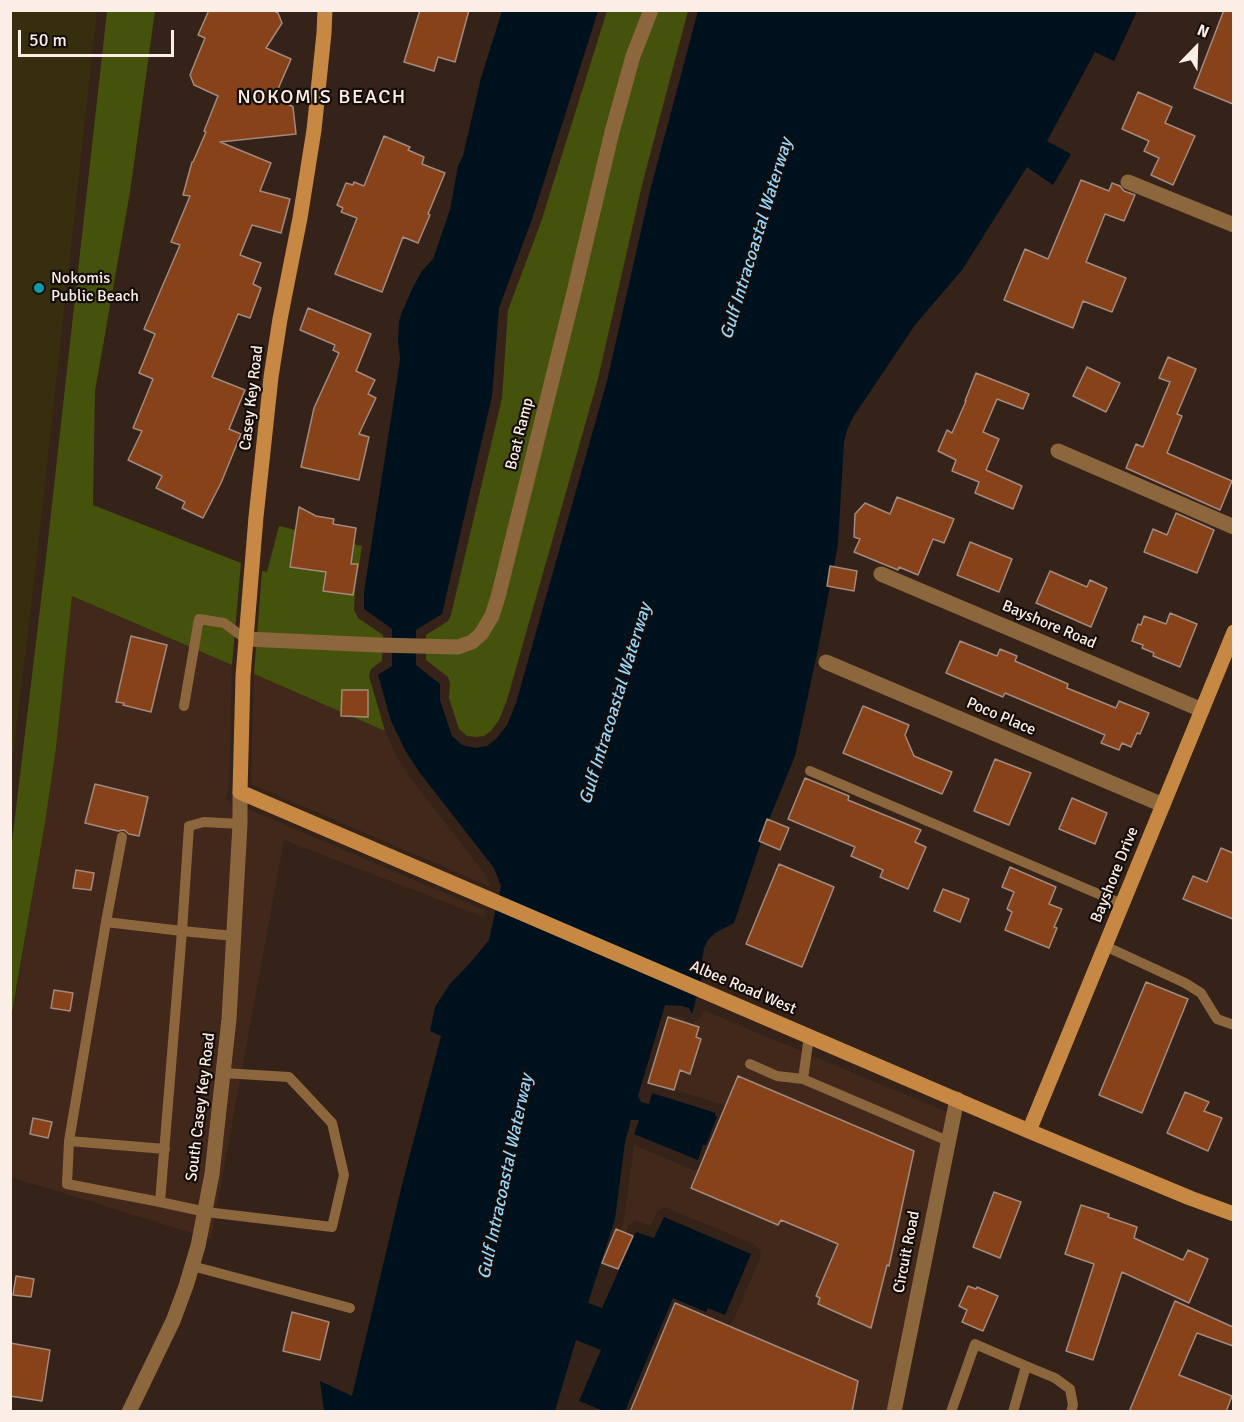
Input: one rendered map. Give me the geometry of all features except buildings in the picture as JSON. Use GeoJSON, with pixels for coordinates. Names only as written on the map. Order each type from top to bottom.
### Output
{"type":"FeatureCollection","features":[{"type":"Feature","properties":{"kind":"street","name":"Casey Key Road"},"geometry":{"type":"LineString","coordinates":[[240,792],[241,714],[246,639],[271,377],[314,130],[325,10]]}},
{"type":"Feature","properties":{"kind":"street","name":"Boat Ramp"},"geometry":{"type":"LineString","coordinates":[[246,639],[458,647],[472,642],[481,634],[492,616],[498,597],[612,132],[633,56],[651,10]]}},
{"type":"Feature","properties":{"kind":"street"},"geometry":{"type":"LineString","coordinates":[[1128,182],[1233,225]]}},
{"type":"Feature","properties":{"kind":"street"},"geometry":{"type":"LineString","coordinates":[[1058,451],[1233,527]]}},
{"type":"Feature","properties":{"kind":"street","name":"Bayshore Road"},"geometry":{"type":"LineString","coordinates":[[881,574],[1202,710]]}},
{"type":"Feature","properties":{"kind":"street","name":"Bayshore Drive"},"geometry":{"type":"LineString","coordinates":[[1029,1131],[1233,632]]}},
{"type":"Feature","properties":{"kind":"street","name":"Poco Place"},"geometry":{"type":"LineString","coordinates":[[826,662],[1163,805]]}},
{"type":"Feature","properties":{"kind":"street","name":"South Casey Key Road"},"geometry":{"type":"LineString","coordinates":[[129,1412],[173,1321],[192,1266],[213,1174],[229,1019],[240,792]]}},
{"type":"Feature","properties":{"kind":"street","name":"Albee Road West"},"geometry":{"type":"LineString","coordinates":[[240,792],[1029,1131],[1233,1214]]}},
{"type":"Feature","properties":{"kind":"street","name":"Circuit Road"},"geometry":{"type":"LineString","coordinates":[[894,1412],[957,1100]]}},
{"type":"Feature","properties":{"kind":"lane"},"geometry":{"type":"LineString","coordinates":[[184,706],[199,619],[224,623],[246,639]]}},
{"type":"Feature","properties":{"kind":"lane"},"geometry":{"type":"LineString","coordinates":[[810,771],[1122,904]]}},
{"type":"Feature","properties":{"kind":"lane"},"geometry":{"type":"LineString","coordinates":[[160,1202],[189,825],[204,822],[240,824]]}},
{"type":"Feature","properties":{"kind":"lane"},"geometry":{"type":"LineString","coordinates":[[122,837],[69,1141],[67,1184],[206,1212],[332,1227],[344,1175],[332,1123],[289,1077],[223,1073]]}},
{"type":"Feature","properties":{"kind":"lane"},"geometry":{"type":"LineString","coordinates":[[106,922],[234,936]]}},
{"type":"Feature","properties":{"kind":"lane"},"geometry":{"type":"LineString","coordinates":[[1105,946],[1185,983],[1201,993],[1217,1019],[1233,1025]]}},
{"type":"Feature","properties":{"kind":"lane"},"geometry":{"type":"LineString","coordinates":[[803,1079],[809,1036]]}},
{"type":"Feature","properties":{"kind":"lane"},"geometry":{"type":"LineString","coordinates":[[750,1064],[777,1076],[803,1079],[948,1141]]}},
{"type":"Feature","properties":{"kind":"lane"},"geometry":{"type":"LineString","coordinates":[[69,1141],[165,1149]]}},
{"type":"Feature","properties":{"kind":"lane"},"geometry":{"type":"LineString","coordinates":[[192,1266],[350,1308]]}},
{"type":"Feature","properties":{"kind":"lane"},"geometry":{"type":"LineString","coordinates":[[951,1412],[975,1344],[1055,1378],[1070,1389],[1071,1412]]}},
{"type":"Feature","properties":{"kind":"lane"},"geometry":{"type":"LineString","coordinates":[[1013,1412],[1026,1366]]}},
{"type":"Feature","properties":{"kind":"shaded area"},"geometry":{"type":"Polygon","coordinates":[[[72,596],[232,665],[229,790],[225,799],[229,801],[229,805],[237,804],[486,911],[484,917],[284,840],[211,1239],[11,1177],[11,1024],[56,748],[72,596]]]}},
{"type":"Feature","properties":{"kind":"shaded area"},"geometry":{"type":"Polygon","coordinates":[[[254,674],[385,731],[397,757],[412,780],[485,874],[491,887],[251,784],[254,674]]]}},
{"type":"Feature","properties":{"kind":"shaded area"},"geometry":{"type":"Polygon","coordinates":[[[703,1010],[954,1115],[900,1411],[635,1411],[724,1326],[730,1324],[760,1258],[761,1252],[755,1245],[665,1207],[658,1211],[650,1226],[636,1221],[629,1225],[608,1270],[624,1219],[634,1145],[693,1170],[700,1170],[725,1109],[722,1104],[651,1083],[671,1016],[683,1017],[692,1024],[700,1019],[703,1010]]]}},
{"type":"Feature","properties":{"kind":"green space"},"geometry":{"type":"Polygon","coordinates":[[[107,11],[155,11],[130,192],[95,391],[93,505],[241,563],[232,665],[72,596],[56,748],[10,1024],[11,850],[107,11]]]}},
{"type":"Feature","properties":{"kind":"green space"},"geometry":{"type":"Polygon","coordinates":[[[607,11],[688,11],[642,185],[598,379],[507,700],[499,720],[491,731],[484,736],[467,736],[459,729],[449,698],[448,677],[426,660],[426,635],[448,621],[451,615],[502,398],[508,310],[541,222],[607,11]]]}},
{"type":"Feature","properties":{"kind":"green space"},"geometry":{"type":"Polygon","coordinates":[[[279,526],[362,546],[354,610],[358,618],[383,635],[382,661],[371,669],[369,676],[385,731],[254,674],[262,571],[267,572],[279,526]]]}},
{"type":"Feature","properties":{"kind":"sand","name":"Nokomis Public Beach"},"geometry":{"type":"Polygon","coordinates":[[[11,10],[97,11],[11,772],[11,10]]]}},
{"type":"Feature","properties":{"kind":"water","name":"Gulf Intracoastal Waterway"},"geometry":{"type":"Polygon","coordinates":[[[502,11],[598,11],[532,219],[499,308],[492,396],[442,614],[416,630],[416,665],[440,684],[440,700],[452,736],[462,745],[475,748],[487,746],[497,738],[507,725],[516,703],[607,381],[651,187],[698,11],[1137,11],[1114,61],[1095,52],[1047,141],[1071,154],[1053,185],[1027,167],[962,270],[915,325],[853,417],[844,442],[838,544],[795,756],[766,827],[734,923],[715,933],[704,948],[702,960],[704,969],[692,1014],[689,1008],[665,1005],[638,1096],[641,1102],[649,1104],[652,1093],[716,1113],[717,1117],[698,1160],[634,1134],[639,1120],[631,1120],[625,1142],[615,1219],[588,1303],[602,1308],[636,1232],[654,1238],[664,1217],[751,1254],[725,1315],[708,1308],[706,1312],[673,1298],[625,1411],[604,1411],[579,1401],[601,1350],[576,1340],[555,1411],[324,1411],[320,1381],[352,1396],[402,1185],[441,1036],[430,1031],[435,1007],[450,984],[489,940],[501,886],[494,868],[406,752],[391,721],[378,675],[392,666],[392,629],[364,609],[364,592],[400,359],[399,321],[413,287],[422,271],[433,259],[450,210],[458,166],[463,156],[481,78],[502,11]]]}},
{"type":"Feature","properties":{"kind":"place","name":"Nokomis Public Beach"},"geometry":{"type":"Point","coordinates":[39,288]}},
{"type":"Feature","properties":{"kind":"district","name":"NOKOMIS BEACH"},"geometry":{"type":"Point","coordinates":[322,98]}}]}
